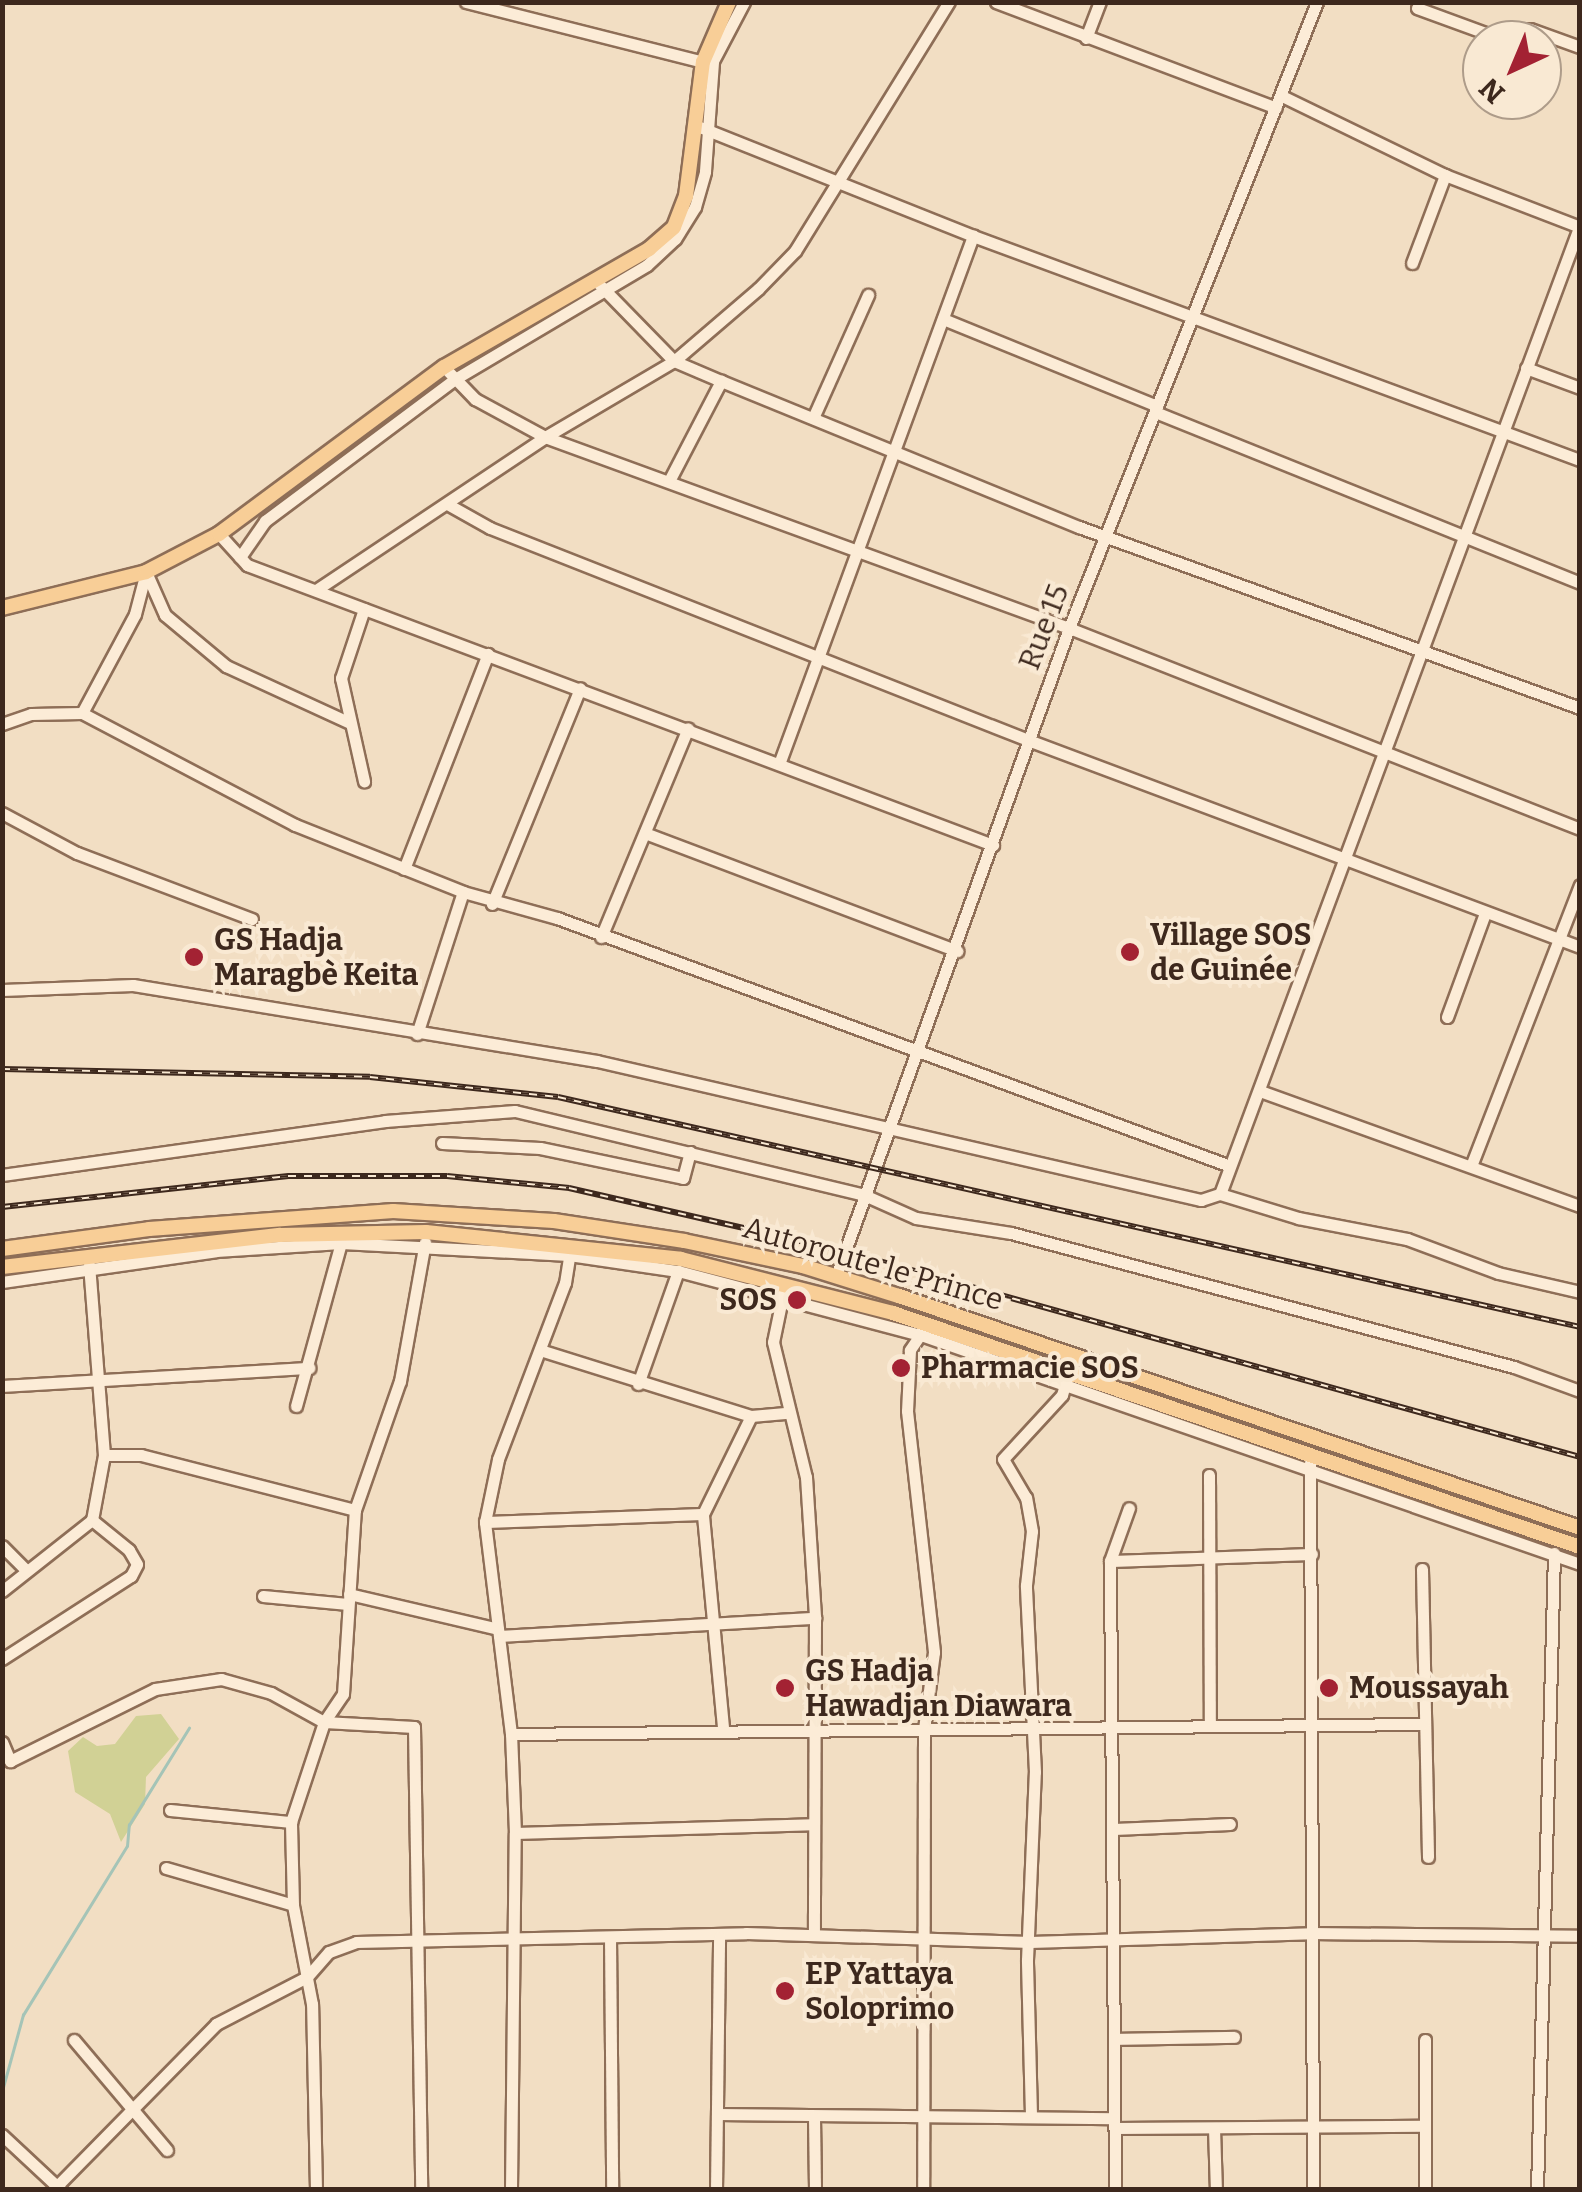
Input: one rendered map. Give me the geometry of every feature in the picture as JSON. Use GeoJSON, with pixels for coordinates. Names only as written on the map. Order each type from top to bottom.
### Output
{"type":"FeatureCollection","features":[{"type":"Feature","properties":{"kind":"main road"},"geometry":{"type":"LineString","coordinates":[[2,608],[146,572],[219,534],[444,366],[598,283],[649,249],[674,227],[686,196],[702,128],[703,62],[729,2]]}},
{"type":"Feature","properties":{"kind":"main road","name":"Autoroute le Prince"},"geometry":{"type":"LineString","coordinates":[[2,1249],[149,1229],[393,1211],[554,1222],[684,1241],[836,1276],[1580,1528]]}},
{"type":"Feature","properties":{"kind":"main road","name":"Autoroute le Prince"},"geometry":{"type":"LineString","coordinates":[[2,1268],[89,1263],[280,1235],[425,1239],[570,1250],[784,1287],[1580,1547]]}},
{"type":"Feature","properties":{"kind":"street"},"geometry":{"type":"LineString","coordinates":[[466,2],[703,62]]}},
{"type":"Feature","properties":{"kind":"street"},"geometry":{"type":"LineString","coordinates":[[744,2],[713,61],[702,128],[974,236],[1580,460]]}},
{"type":"Feature","properties":{"kind":"street"},"geometry":{"type":"LineString","coordinates":[[316,590],[448,505],[545,436],[674,361],[794,251],[949,2]]}},
{"type":"Feature","properties":{"kind":"street"},"geometry":{"type":"LineString","coordinates":[[996,2],[1276,108]]}},
{"type":"Feature","properties":{"kind":"street"},"geometry":{"type":"LineString","coordinates":[[1086,38],[1100,2]]}},
{"type":"Feature","properties":{"kind":"street","name":"Rue 15"},"geometry":{"type":"LineString","coordinates":[[836,1276],[862,1194],[957,951],[1069,628],[1317,2]]}},
{"type":"Feature","properties":{"kind":"street"},"geometry":{"type":"LineString","coordinates":[[1417,8],[1499,38],[1530,29],[1580,46]]}},
{"type":"Feature","properties":{"kind":"street"},"geometry":{"type":"LineString","coordinates":[[1220,1194],[1579,226],[1445,174],[1282,96]]}},
{"type":"Feature","properties":{"kind":"street"},"geometry":{"type":"LineString","coordinates":[[1412,263],[1445,174]]}},
{"type":"Feature","properties":{"kind":"street"},"geometry":{"type":"LineString","coordinates":[[780,764],[974,236]]}},
{"type":"Feature","properties":{"kind":"street"},"geometry":{"type":"LineString","coordinates":[[240,557],[265,521],[455,379],[598,283],[674,361],[720,381],[1106,534],[1580,708]]}},
{"type":"Feature","properties":{"kind":"street"},"geometry":{"type":"LineString","coordinates":[[813,418],[868,295]]}},
{"type":"Feature","properties":{"kind":"street"},"geometry":{"type":"LineString","coordinates":[[943,318],[1580,583]]}},
{"type":"Feature","properties":{"kind":"street"},"geometry":{"type":"LineString","coordinates":[[444,366],[474,399],[545,436],[1069,628],[1381,754],[1580,829]]}},
{"type":"Feature","properties":{"kind":"street"},"geometry":{"type":"LineString","coordinates":[[1526,368],[1580,388]]}},
{"type":"Feature","properties":{"kind":"street"},"geometry":{"type":"LineString","coordinates":[[670,481],[720,381]]}},
{"type":"Feature","properties":{"kind":"street"},"geometry":{"type":"LineString","coordinates":[[448,505],[1028,740],[1580,947]]}},
{"type":"Feature","properties":{"kind":"street"},"geometry":{"type":"LineString","coordinates":[[219,534],[240,557],[316,590],[993,845]]}},
{"type":"Feature","properties":{"kind":"street"},"geometry":{"type":"LineString","coordinates":[[82,713],[135,614],[146,572]]}},
{"type":"Feature","properties":{"kind":"street"},"geometry":{"type":"LineString","coordinates":[[146,572],[165,615],[226,666],[350,723]]}},
{"type":"Feature","properties":{"kind":"street"},"geometry":{"type":"LineString","coordinates":[[364,609],[341,678],[364,781]]}},
{"type":"Feature","properties":{"kind":"street"},"geometry":{"type":"LineString","coordinates":[[404,868],[488,654]]}},
{"type":"Feature","properties":{"kind":"street"},"geometry":{"type":"LineString","coordinates":[[492,904],[580,688]]}},
{"type":"Feature","properties":{"kind":"street"},"geometry":{"type":"LineString","coordinates":[[2,724],[31,714],[82,713],[295,825],[492,904],[602,937],[1230,1166]]}},
{"type":"Feature","properties":{"kind":"street"},"geometry":{"type":"LineString","coordinates":[[602,937],[688,728]]}},
{"type":"Feature","properties":{"kind":"street"},"geometry":{"type":"LineString","coordinates":[[2,813],[77,853],[252,919]]}},
{"type":"Feature","properties":{"kind":"street"},"geometry":{"type":"LineString","coordinates":[[645,833],[957,951]]}},
{"type":"Feature","properties":{"kind":"street"},"geometry":{"type":"LineString","coordinates":[[1471,1166],[1580,885]]}},
{"type":"Feature","properties":{"kind":"street"},"geometry":{"type":"LineString","coordinates":[[417,1034],[463,892]]}},
{"type":"Feature","properties":{"kind":"street"},"geometry":{"type":"LineString","coordinates":[[1447,1017],[1485,913]]}},
{"type":"Feature","properties":{"kind":"street"},"geometry":{"type":"LineString","coordinates":[[2,990],[133,984],[417,1034],[597,1060],[1201,1200],[1220,1194],[1298,1218],[1407,1239],[1498,1273],[1580,1292]]}},
{"type":"Feature","properties":{"kind":"street"},"geometry":{"type":"LineString","coordinates":[[1260,1090],[1580,1206]]}},
{"type":"Feature","properties":{"kind":"street"},"geometry":{"type":"LineString","coordinates":[[2,1176],[385,1121],[515,1112],[862,1194],[916,1218],[1011,1233],[1514,1367],[1580,1391]]}},
{"type":"Feature","properties":{"kind":"street"},"geometry":{"type":"LineString","coordinates":[[442,1142],[540,1148],[682,1178],[690,1152]]}},
{"type":"Feature","properties":{"kind":"street"},"geometry":{"type":"LineString","coordinates":[[2,1282],[89,1263],[425,1239],[400,1381],[355,1510],[343,1694],[324,1722],[290,1822],[293,1906],[306,1977],[316,2190]]}},
{"type":"Feature","properties":{"kind":"street"},"geometry":{"type":"LineString","coordinates":[[296,1406],[341,1243]]}},
{"type":"Feature","properties":{"kind":"street"},"geometry":{"type":"LineString","coordinates":[[511,2190],[515,1833],[512,1734],[485,1522],[498,1458],[540,1350],[570,1250],[784,1287],[772,1342],[806,1477],[814,1618],[814,1934]]}},
{"type":"Feature","properties":{"kind":"street"},"geometry":{"type":"LineString","coordinates":[[2,1590],[92,1520],[104,1454],[89,1263]]}},
{"type":"Feature","properties":{"kind":"street"},"geometry":{"type":"LineString","coordinates":[[638,1384],[678,1271]]}},
{"type":"Feature","properties":{"kind":"street"},"geometry":{"type":"LineString","coordinates":[[922,1329],[910,1350],[907,1411],[934,1652],[924,1729],[923,2190]]}},
{"type":"Feature","properties":{"kind":"street"},"geometry":{"type":"LineString","coordinates":[[540,1350],[638,1384],[751,1416],[788,1413]]}},
{"type":"Feature","properties":{"kind":"street"},"geometry":{"type":"LineString","coordinates":[[2,1386],[98,1376],[309,1368]]}},
{"type":"Feature","properties":{"kind":"street"},"geometry":{"type":"LineString","coordinates":[[1030,2115],[1033,1731],[1026,1585],[1032,1530],[1026,1498],[1002,1459],[1067,1378]]}},
{"type":"Feature","properties":{"kind":"street"},"geometry":{"type":"LineString","coordinates":[[723,1727],[703,1514],[751,1416]]}},
{"type":"Feature","properties":{"kind":"street"},"geometry":{"type":"LineString","coordinates":[[104,1454],[141,1455],[355,1510]]}},
{"type":"Feature","properties":{"kind":"street"},"geometry":{"type":"LineString","coordinates":[[1313,2190],[1310,1461],[1580,1564]]}},
{"type":"Feature","properties":{"kind":"street"},"geometry":{"type":"LineString","coordinates":[[1209,1475],[1210,1725]]}},
{"type":"Feature","properties":{"kind":"street"},"geometry":{"type":"LineString","coordinates":[[1114,2190],[1110,1561],[1129,1508]]}},
{"type":"Feature","properties":{"kind":"street"},"geometry":{"type":"LineString","coordinates":[[485,1522],[703,1514]]}},
{"type":"Feature","properties":{"kind":"street"},"geometry":{"type":"LineString","coordinates":[[2,1658],[131,1576],[136,1564],[129,1550],[92,1520]]}},
{"type":"Feature","properties":{"kind":"street"},"geometry":{"type":"LineString","coordinates":[[1537,2190],[1547,1936],[1554,1556],[1558,1540]]}},
{"type":"Feature","properties":{"kind":"street"},"geometry":{"type":"LineString","coordinates":[[2,1546],[25,1569]]}},
{"type":"Feature","properties":{"kind":"street"},"geometry":{"type":"LineString","coordinates":[[1110,1561],[1312,1554]]}},
{"type":"Feature","properties":{"kind":"street"},"geometry":{"type":"LineString","coordinates":[[1422,1569],[1428,1857]]}},
{"type":"Feature","properties":{"kind":"street"},"geometry":{"type":"LineString","coordinates":[[262,1596],[348,1599],[498,1633],[814,1618]]}},
{"type":"Feature","properties":{"kind":"street"},"geometry":{"type":"LineString","coordinates":[[2,1742],[10,1761],[155,1689],[220,1679],[271,1693],[324,1722],[414,1727],[421,2190]]}},
{"type":"Feature","properties":{"kind":"street"},"geometry":{"type":"LineString","coordinates":[[512,1734],[723,1727],[1033,1731],[1112,1726],[1424,1724]]}},
{"type":"Feature","properties":{"kind":"street"},"geometry":{"type":"LineString","coordinates":[[170,1810],[290,1822]]}},
{"type":"Feature","properties":{"kind":"street"},"geometry":{"type":"LineString","coordinates":[[515,1833],[812,1824]]}},
{"type":"Feature","properties":{"kind":"street"},"geometry":{"type":"LineString","coordinates":[[1114,1829],[1230,1824]]}},
{"type":"Feature","properties":{"kind":"street"},"geometry":{"type":"LineString","coordinates":[[166,1868],[293,1906]]}},
{"type":"Feature","properties":{"kind":"street"},"geometry":{"type":"LineString","coordinates":[[2,2136],[57,2188],[216,2024],[306,1977],[329,1952],[356,1942],[814,1934],[1030,1942],[1311,1933],[1580,1936]]}},
{"type":"Feature","properties":{"kind":"street"},"geometry":{"type":"LineString","coordinates":[[610,1937],[612,2190]]}},
{"type":"Feature","properties":{"kind":"street"},"geometry":{"type":"LineString","coordinates":[[716,2190],[719,1937]]}},
{"type":"Feature","properties":{"kind":"street"},"geometry":{"type":"LineString","coordinates":[[1114,2038],[1234,2037]]}},
{"type":"Feature","properties":{"kind":"street"},"geometry":{"type":"LineString","coordinates":[[74,2040],[167,2150]]}},
{"type":"Feature","properties":{"kind":"street"},"geometry":{"type":"LineString","coordinates":[[1425,2040],[1425,2190]]}},
{"type":"Feature","properties":{"kind":"street"},"geometry":{"type":"LineString","coordinates":[[717,2114],[1030,2115],[1214,2128],[1423,2126]]}},
{"type":"Feature","properties":{"kind":"street"},"geometry":{"type":"LineString","coordinates":[[814,2116],[815,2190]]}},
{"type":"Feature","properties":{"kind":"street"},"geometry":{"type":"LineString","coordinates":[[1214,2128],[1216,2190]]}},
{"type":"Feature","properties":{"kind":"green space"},"geometry":{"type":"Polygon","coordinates":[[[161,1714],[179,1739],[146,1777],[145,1804],[121,1842],[110,1814],[75,1792],[68,1751],[83,1737],[97,1746],[115,1744],[136,1716],[161,1714]]]}},
{"type":"Feature","properties":{"kind":"waterway"},"geometry":{"type":"LineString","coordinates":[[2,2091],[23,2015],[127,1846],[129,1825],[189,1728]]}},
{"type":"Feature","properties":{"kind":"railway"},"geometry":{"type":"LineString","coordinates":[[2,1069],[370,1077],[558,1097],[1580,1327]]}},
{"type":"Feature","properties":{"kind":"railway"},"geometry":{"type":"LineString","coordinates":[[2,1207],[288,1176],[447,1176],[569,1188],[843,1251],[1580,1457]]}},
{"type":"Feature","properties":{"kind":"place","name":"Village SOS de Guinée"},"geometry":{"type":"Point","coordinates":[1130,952]}},
{"type":"Feature","properties":{"kind":"place","name":"GS Hadja Maragbè Keita"},"geometry":{"type":"Point","coordinates":[194,957]}},
{"type":"Feature","properties":{"kind":"place","name":"SOS"},"geometry":{"type":"Point","coordinates":[797,1300]}},
{"type":"Feature","properties":{"kind":"place","name":"Pharmacie SOS"},"geometry":{"type":"Point","coordinates":[901,1368]}},
{"type":"Feature","properties":{"kind":"place","name":"GS Hadja Hawadjan Diawara"},"geometry":{"type":"Point","coordinates":[785,1688]}},
{"type":"Feature","properties":{"kind":"place","name":"Moussayah"},"geometry":{"type":"Point","coordinates":[1329,1688]}},
{"type":"Feature","properties":{"kind":"place","name":"EP Yattaya Soloprimo"},"geometry":{"type":"Point","coordinates":[785,1991]}}]}
